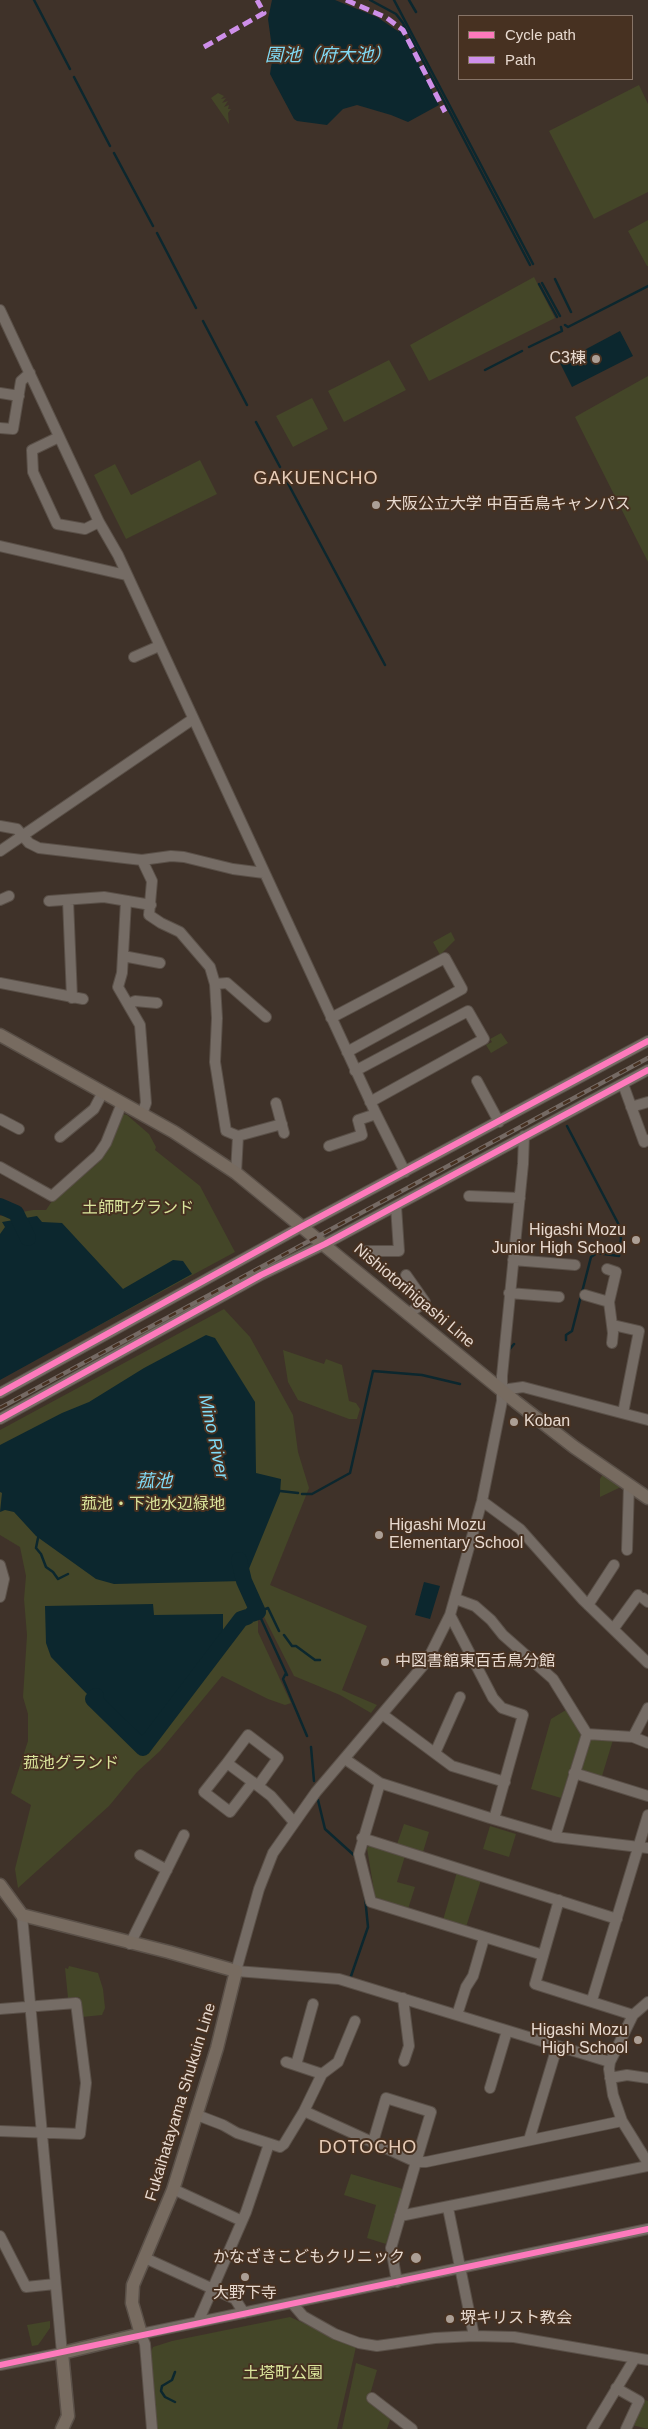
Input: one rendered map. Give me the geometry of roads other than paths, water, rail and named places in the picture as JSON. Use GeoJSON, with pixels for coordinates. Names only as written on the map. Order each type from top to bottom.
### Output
{"type":"FeatureCollection","features":[{"type":"Feature","properties":{"kind":"main road","name":"Nishiotorihigashi Line"},"geometry":{"type":"LineString","coordinates":[[0,1035],[142,1114],[236,1173],[574,1447],[648,1498]]}},
{"type":"Feature","properties":{"kind":"main road"},"geometry":{"type":"LineString","coordinates":[[0,1885],[22,1916],[130,1944],[169,1952],[236,1971]]}},
{"type":"Feature","properties":{"kind":"main road","name":"Fukaihatayama Shukuin Line"},"geometry":{"type":"LineString","coordinates":[[141,2334],[131,2293],[173,2189],[197,2115],[236,1971]]}},
{"type":"Feature","properties":{"kind":"main road"},"geometry":{"type":"LineString","coordinates":[[62,2429],[68,2416],[62,2353],[141,2334]]}},
{"type":"Feature","properties":{"kind":"street"},"geometry":{"type":"LineString","coordinates":[[0,310],[99,522],[118,555],[370,1102],[405,1172]]}},
{"type":"Feature","properties":{"kind":"street"},"geometry":{"type":"LineString","coordinates":[[0,428],[13,429],[22,381],[30,373]]}},
{"type":"Feature","properties":{"kind":"street"},"geometry":{"type":"LineString","coordinates":[[0,393],[19,396]]}},
{"type":"Feature","properties":{"kind":"street"},"geometry":{"type":"LineString","coordinates":[[59,437],[32,450],[33,472],[57,524],[85,529],[99,522]]}},
{"type":"Feature","properties":{"kind":"street"},"geometry":{"type":"LineString","coordinates":[[0,546],[126,575]]}},
{"type":"Feature","properties":{"kind":"street"},"geometry":{"type":"LineString","coordinates":[[134,657],[159,646]]}},
{"type":"Feature","properties":{"kind":"street"},"geometry":{"type":"LineString","coordinates":[[0,852],[193,719]]}},
{"type":"Feature","properties":{"kind":"street"},"geometry":{"type":"LineString","coordinates":[[0,826],[17,830],[29,844],[39,848],[142,860],[171,856],[184,857],[233,869],[264,873]]}},
{"type":"Feature","properties":{"kind":"street"},"geometry":{"type":"LineString","coordinates":[[142,860],[152,880],[149,915],[160,923],[180,932],[210,967],[215,984],[217,1018],[215,1062],[226,1131],[238,1136],[283,1129],[276,1102]]}},
{"type":"Feature","properties":{"kind":"street"},"geometry":{"type":"LineString","coordinates":[[49,902],[104,897],[151,905]]}},
{"type":"Feature","properties":{"kind":"street"},"geometry":{"type":"LineString","coordinates":[[68,900],[72,998]]}},
{"type":"Feature","properties":{"kind":"street"},"geometry":{"type":"LineString","coordinates":[[126,901],[122,973],[118,987],[140,1025],[146,1103],[142,1114]]}},
{"type":"Feature","properties":{"kind":"street"},"geometry":{"type":"LineString","coordinates":[[123,956],[160,963]]}},
{"type":"Feature","properties":{"kind":"street"},"geometry":{"type":"LineString","coordinates":[[331,1018],[445,958],[462,989],[347,1052]]}},
{"type":"Feature","properties":{"kind":"street"},"geometry":{"type":"LineString","coordinates":[[0,983],[83,999]]}},
{"type":"Feature","properties":{"kind":"street"},"geometry":{"type":"LineString","coordinates":[[215,984],[227,983],[266,1016]]}},
{"type":"Feature","properties":{"kind":"street"},"geometry":{"type":"LineString","coordinates":[[128,1004],[135,1001],[157,1003]]}},
{"type":"Feature","properties":{"kind":"street"},"geometry":{"type":"LineString","coordinates":[[356,1070],[468,1011],[484,1039],[370,1102]]}},
{"type":"Feature","properties":{"kind":"street"},"geometry":{"type":"LineString","coordinates":[[0,1392],[301,1227],[648,1041]]}},
{"type":"Feature","properties":{"kind":"street"},"geometry":{"type":"LineString","coordinates":[[0,1419],[261,1275],[325,1244],[648,1070]]}},
{"type":"Feature","properties":{"kind":"street"},"geometry":{"type":"LineString","coordinates":[[477,1081],[499,1122]]}},
{"type":"Feature","properties":{"kind":"street"},"geometry":{"type":"LineString","coordinates":[[623,1084],[644,1142],[648,1140]]}},
{"type":"Feature","properties":{"kind":"street"},"geometry":{"type":"LineString","coordinates":[[60,1137],[94,1109],[103,1092]]}},
{"type":"Feature","properties":{"kind":"street"},"geometry":{"type":"LineString","coordinates":[[631,1107],[648,1102]]}},
{"type":"Feature","properties":{"kind":"street"},"geometry":{"type":"LineString","coordinates":[[0,1167],[52,1196],[98,1156],[106,1143],[122,1103]]}},
{"type":"Feature","properties":{"kind":"street"},"geometry":{"type":"LineString","coordinates":[[329,1146],[362,1135],[358,1120],[376,1114]]}},
{"type":"Feature","properties":{"kind":"street"},"geometry":{"type":"LineString","coordinates":[[0,1119],[19,1129]]}},
{"type":"Feature","properties":{"kind":"street"},"geometry":{"type":"LineString","coordinates":[[236,1173],[238,1136]]}},
{"type":"Feature","properties":{"kind":"street"},"geometry":{"type":"LineString","coordinates":[[524,1136],[502,1390],[494,1452],[456,1599],[427,1661],[293,1821],[264,1870],[236,1971],[339,1979],[610,2062]]}},
{"type":"Feature","properties":{"kind":"street"},"geometry":{"type":"LineString","coordinates":[[469,1196],[520,1198]]}},
{"type":"Feature","properties":{"kind":"street"},"geometry":{"type":"LineString","coordinates":[[367,1251],[399,1251],[396,1206]]}},
{"type":"Feature","properties":{"kind":"street"},"geometry":{"type":"LineString","coordinates":[[513,1260],[575,1265]]}},
{"type":"Feature","properties":{"kind":"street"},"geometry":{"type":"LineString","coordinates":[[607,1269],[616,1272],[608,1302],[613,1325],[612,1343]]}},
{"type":"Feature","properties":{"kind":"street"},"geometry":{"type":"LineString","coordinates":[[406,1275],[425,1302],[408,1314]]}},
{"type":"Feature","properties":{"kind":"street"},"geometry":{"type":"LineString","coordinates":[[509,1293],[559,1297]]}},
{"type":"Feature","properties":{"kind":"street"},"geometry":{"type":"LineString","coordinates":[[585,1295],[608,1302]]}},
{"type":"Feature","properties":{"kind":"street"},"geometry":{"type":"LineString","coordinates":[[613,1325],[639,1331],[623,1413]]}},
{"type":"Feature","properties":{"kind":"street"},"geometry":{"type":"LineString","coordinates":[[502,1390],[523,1388],[648,1420]]}},
{"type":"Feature","properties":{"kind":"street"},"geometry":{"type":"LineString","coordinates":[[628,1550],[629,1485]]}},
{"type":"Feature","properties":{"kind":"street"},"geometry":{"type":"LineString","coordinates":[[482,1501],[520,1529],[588,1605],[647,1658]]}},
{"type":"Feature","properties":{"kind":"street"},"geometry":{"type":"LineString","coordinates":[[0,1565],[4,1579],[0,1597]]}},
{"type":"Feature","properties":{"kind":"street"},"geometry":{"type":"LineString","coordinates":[[588,1605],[614,1565]]}},
{"type":"Feature","properties":{"kind":"street"},"geometry":{"type":"LineString","coordinates":[[614,1628],[643,1598]]}},
{"type":"Feature","properties":{"kind":"street"},"geometry":{"type":"LineString","coordinates":[[456,1599],[475,1606],[491,1620],[503,1635],[553,1679],[587,1734]]}},
{"type":"Feature","properties":{"kind":"street"},"geometry":{"type":"LineString","coordinates":[[450,1614],[493,1698],[502,1708],[523,1715],[506,1782],[494,1819]]}},
{"type":"Feature","properties":{"kind":"street"},"geometry":{"type":"LineString","coordinates":[[435,1753],[460,1697]]}},
{"type":"Feature","properties":{"kind":"street"},"geometry":{"type":"LineString","coordinates":[[633,1736],[648,1708]]}},
{"type":"Feature","properties":{"kind":"street"},"geometry":{"type":"LineString","coordinates":[[382,1714],[452,1766],[506,1782]]}},
{"type":"Feature","properties":{"kind":"street"},"geometry":{"type":"LineString","coordinates":[[587,1734],[633,1736],[648,1743]]}},
{"type":"Feature","properties":{"kind":"street"},"geometry":{"type":"LineString","coordinates":[[555,1837],[587,1734]]}},
{"type":"Feature","properties":{"kind":"street"},"geometry":{"type":"LineString","coordinates":[[248,1735],[278,1758],[230,1812],[204,1792],[227,1763],[248,1735]]}},
{"type":"Feature","properties":{"kind":"street"},"geometry":{"type":"LineString","coordinates":[[345,1759],[380,1783],[555,1837],[644,1847]]}},
{"type":"Feature","properties":{"kind":"street"},"geometry":{"type":"LineString","coordinates":[[227,1763],[256,1784],[293,1821]]}},
{"type":"Feature","properties":{"kind":"street"},"geometry":{"type":"LineString","coordinates":[[574,1773],[648,1796]]}},
{"type":"Feature","properties":{"kind":"street"},"geometry":{"type":"LineString","coordinates":[[380,1783],[362,1838],[359,1854],[371,1902],[543,1955]]}},
{"type":"Feature","properties":{"kind":"street"},"geometry":{"type":"LineString","coordinates":[[592,2000],[617,1919],[644,1847],[648,1815]]}},
{"type":"Feature","properties":{"kind":"street"},"geometry":{"type":"LineString","coordinates":[[130,1944],[184,1835]]}},
{"type":"Feature","properties":{"kind":"street"},"geometry":{"type":"LineString","coordinates":[[362,1838],[617,1919]]}},
{"type":"Feature","properties":{"kind":"street"},"geometry":{"type":"LineString","coordinates":[[140,1855],[167,1870]]}},
{"type":"Feature","properties":{"kind":"street"},"geometry":{"type":"LineString","coordinates":[[559,1900],[535,1984],[592,2000],[633,2016]]}},
{"type":"Feature","properties":{"kind":"street"},"geometry":{"type":"LineString","coordinates":[[0,2365],[62,2353],[22,1916]]}},
{"type":"Feature","properties":{"kind":"street"},"geometry":{"type":"LineString","coordinates":[[457,2015],[466,1987],[473,1976],[484,1938]]}},
{"type":"Feature","properties":{"kind":"street"},"geometry":{"type":"LineString","coordinates":[[403,1998],[409,2046],[404,2061]]}},
{"type":"Feature","properties":{"kind":"street"},"geometry":{"type":"LineString","coordinates":[[400,2216],[448,2208],[648,2165],[622,2121],[610,2078],[610,2062],[633,2016],[648,2002]]}},
{"type":"Feature","properties":{"kind":"street"},"geometry":{"type":"LineString","coordinates":[[0,2009],[76,2003],[86,2083],[80,2134],[0,2131]]}},
{"type":"Feature","properties":{"kind":"street"},"geometry":{"type":"LineString","coordinates":[[313,2004],[291,2063],[322,2074]]}},
{"type":"Feature","properties":{"kind":"street"},"geometry":{"type":"LineString","coordinates":[[197,2115],[280,2147],[284,2144],[304,2111],[322,2074],[338,2062],[355,2021]]}},
{"type":"Feature","properties":{"kind":"street"},"geometry":{"type":"LineString","coordinates":[[490,2088],[507,2031]]}},
{"type":"Feature","properties":{"kind":"street"},"geometry":{"type":"LineString","coordinates":[[530,2140],[557,2047]]}},
{"type":"Feature","properties":{"kind":"street"},"geometry":{"type":"LineString","coordinates":[[610,2078],[627,2075],[648,2078]]}},
{"type":"Feature","properties":{"kind":"street"},"geometry":{"type":"LineString","coordinates":[[373,2142],[386,2098],[431,2112],[390,2248],[396,2282]]}},
{"type":"Feature","properties":{"kind":"street"},"geometry":{"type":"LineString","coordinates":[[304,2111],[416,2162],[426,2162],[622,2121]]}},
{"type":"Feature","properties":{"kind":"street"},"geometry":{"type":"LineString","coordinates":[[198,2322],[242,2221],[269,2144]]}},
{"type":"Feature","properties":{"kind":"street"},"geometry":{"type":"LineString","coordinates":[[173,2189],[242,2221]]}},
{"type":"Feature","properties":{"kind":"street"},"geometry":{"type":"LineString","coordinates":[[448,2208],[474,2336]]}},
{"type":"Feature","properties":{"kind":"street"},"geometry":{"type":"LineString","coordinates":[[152,2429],[145,2344],[141,2334],[460,2270],[648,2229]]}},
{"type":"Feature","properties":{"kind":"street"},"geometry":{"type":"LineString","coordinates":[[0,2236],[26,2287],[55,2284]]}},
{"type":"Feature","properties":{"kind":"street"},"geometry":{"type":"LineString","coordinates":[[146,2258],[235,2299],[244,2313]]}},
{"type":"Feature","properties":{"kind":"street"},"geometry":{"type":"LineString","coordinates":[[292,2303],[303,2316],[335,2334],[358,2343],[377,2346],[435,2338],[474,2336],[514,2337],[648,2360]]}},
{"type":"Feature","properties":{"kind":"street"},"geometry":{"type":"LineString","coordinates":[[592,2429],[635,2358]]}},
{"type":"Feature","properties":{"kind":"street"},"geometry":{"type":"LineString","coordinates":[[616,2388],[639,2401],[626,2429]]}},
{"type":"Feature","properties":{"kind":"street"},"geometry":{"type":"LineString","coordinates":[[372,2398],[412,2429]]}},
{"type":"Feature","properties":{"kind":"water","name":"園池（府大池）"},"geometry":{"type":"Polygon","coordinates":[[[272,0],[335,0],[377,17],[405,36],[439,105],[408,122],[357,105],[343,109],[327,125],[297,121],[294,119],[270,74],[273,55],[268,19],[272,0]]]}},
{"type":"Feature","properties":{"kind":"water","name":"C3棟"},"geometry":{"type":"Polygon","coordinates":[[[620,331],[633,356],[572,387],[560,363],[620,331]]]}},
{"type":"Feature","properties":{"kind":"water"},"geometry":{"type":"Polygon","coordinates":[[[37,1216],[42,1222],[62,1223],[123,1289],[173,1260],[183,1261],[192,1274],[0,1380],[0,1234],[5,1227],[2,1222],[37,1216]]]}},
{"type":"Feature","properties":{"kind":"water","name":"菰池"},"geometry":{"type":"Polygon","coordinates":[[[206,1335],[215,1338],[255,1402],[256,1473],[281,1479],[280,1493],[244,1581],[114,1584],[96,1579],[36,1536],[14,1512],[5,1510],[0,1512],[2,1493],[0,1492],[0,1445],[62,1413],[89,1402],[144,1368],[206,1335]]]}},
{"type":"Feature","properties":{"kind":"water"},"geometry":{"type":"Polygon","coordinates":[[[424,1582],[440,1586],[430,1619],[415,1615],[424,1582]]]}},
{"type":"Feature","properties":{"kind":"water"},"geometry":{"type":"Polygon","coordinates":[[[153,1604],[154,1615],[223,1614],[223,1637],[143,1742],[92,1692],[88,1695],[51,1657],[46,1643],[45,1606],[153,1604]]]}},
{"type":"Feature","properties":{"kind":"waterway"},"geometry":{"type":"LineString","coordinates":[[34,0],[70,69]]}},
{"type":"Feature","properties":{"kind":"waterway"},"geometry":{"type":"LineString","coordinates":[[370,0],[396,14],[403,23],[530,265]]}},
{"type":"Feature","properties":{"kind":"waterway"},"geometry":{"type":"LineString","coordinates":[[394,0],[533,264]]}},
{"type":"Feature","properties":{"kind":"waterway"},"geometry":{"type":"LineString","coordinates":[[409,0],[416,12]]}},
{"type":"Feature","properties":{"kind":"waterway"},"geometry":{"type":"LineString","coordinates":[[400,32],[404,25]]}},
{"type":"Feature","properties":{"kind":"waterway"},"geometry":{"type":"LineString","coordinates":[[74,77],[110,146]]}},
{"type":"Feature","properties":{"kind":"waterway"},"geometry":{"type":"LineString","coordinates":[[114,153],[153,226]]}},
{"type":"Feature","properties":{"kind":"waterway"},"geometry":{"type":"LineString","coordinates":[[157,233],[196,308]]}},
{"type":"Feature","properties":{"kind":"waterway"},"geometry":{"type":"LineString","coordinates":[[555,279],[571,312]]}},
{"type":"Feature","properties":{"kind":"waterway"},"geometry":{"type":"LineString","coordinates":[[542,283],[560,316]]}},
{"type":"Feature","properties":{"kind":"waterway"},"geometry":{"type":"LineString","coordinates":[[539,284],[557,317]]}},
{"type":"Feature","properties":{"kind":"waterway"},"geometry":{"type":"LineString","coordinates":[[565,325],[568,327],[648,286]]}},
{"type":"Feature","properties":{"kind":"waterway"},"geometry":{"type":"LineString","coordinates":[[203,321],[247,405]]}},
{"type":"Feature","properties":{"kind":"waterway"},"geometry":{"type":"LineString","coordinates":[[529,347],[562,331],[561,327]]}},
{"type":"Feature","properties":{"kind":"waterway"},"geometry":{"type":"LineString","coordinates":[[485,370],[522,351]]}},
{"type":"Feature","properties":{"kind":"waterway"},"geometry":{"type":"LineString","coordinates":[[256,422],[280,467]]}},
{"type":"Feature","properties":{"kind":"waterway"},"geometry":{"type":"LineString","coordinates":[[284,476],[385,665]]}},
{"type":"Feature","properties":{"kind":"waterway"},"geometry":{"type":"LineString","coordinates":[[566,1340],[566,1335],[572,1331],[591,1257],[597,1253],[619,1256],[621,1239],[620,1227],[567,1126]]}},
{"type":"Feature","properties":{"kind":"waterway","name":"Mino River"},"geometry":{"type":"LineString","coordinates":[[0,1206],[16,1213],[28,1238]]}},
{"type":"Feature","properties":{"kind":"waterway"},"geometry":{"type":"LineString","coordinates":[[509,1350],[514,1344]]}},
{"type":"Feature","properties":{"kind":"waterway"},"geometry":{"type":"LineString","coordinates":[[302,1494],[312,1494],[350,1473],[373,1371],[422,1375],[460,1384]]}},
{"type":"Feature","properties":{"kind":"waterway"},"geometry":{"type":"LineString","coordinates":[[280,1491],[298,1493]]}},
{"type":"Feature","properties":{"kind":"waterway"},"geometry":{"type":"LineString","coordinates":[[38,1538],[36,1548],[41,1554],[46,1567],[58,1579],[68,1574]]}},
{"type":"Feature","properties":{"kind":"waterway","name":"Mino River"},"geometry":{"type":"LineString","coordinates":[[239,1560],[244,1581],[258,1612],[252,1614]]}},
{"type":"Feature","properties":{"kind":"waterway"},"geometry":{"type":"LineString","coordinates":[[279,1631],[268,1608],[258,1612],[287,1675]]}},
{"type":"Feature","properties":{"kind":"waterway","name":"Mino River"},"geometry":{"type":"LineString","coordinates":[[96,1696],[93,1699],[143,1748],[241,1619],[247,1617]]}},
{"type":"Feature","properties":{"kind":"waterway"},"geometry":{"type":"LineString","coordinates":[[284,1635],[292,1646],[296,1646],[315,1660],[320,1660]]}},
{"type":"Feature","properties":{"kind":"waterway"},"geometry":{"type":"LineString","coordinates":[[286,1673],[283,1679],[307,1736]]}},
{"type":"Feature","properties":{"kind":"waterway"},"geometry":{"type":"LineString","coordinates":[[311,1747],[314,1781]]}},
{"type":"Feature","properties":{"kind":"waterway"},"geometry":{"type":"LineString","coordinates":[[318,1800],[325,1829],[356,1857]]}},
{"type":"Feature","properties":{"kind":"waterway"},"geometry":{"type":"LineString","coordinates":[[350,1979],[368,1927],[365,1897]]}},
{"type":"Feature","properties":{"kind":"waterway"},"geometry":{"type":"LineString","coordinates":[[175,2372],[172,2380],[162,2386],[161,2391],[165,2397],[175,2402]]}},
{"type":"Feature","properties":{"kind":"railway"},"geometry":{"type":"LineString","coordinates":[[0,1408],[648,1058]]}},
{"type":"Feature","properties":{"kind":"place","name":"C3棟"},"geometry":{"type":"Point","coordinates":[596,359]}},
{"type":"Feature","properties":{"kind":"place","name":"大阪公立大学 中百舌鳥キャンパス"},"geometry":{"type":"Point","coordinates":[376,505]}},
{"type":"Feature","properties":{"kind":"place","name":"Higashi Mozu Junior High School"},"geometry":{"type":"Point","coordinates":[636,1240]}},
{"type":"Feature","properties":{"kind":"place","name":"Koban"},"geometry":{"type":"Point","coordinates":[514,1422]}},
{"type":"Feature","properties":{"kind":"place","name":"Higashi Mozu Elementary School"},"geometry":{"type":"Point","coordinates":[379,1535]}},
{"type":"Feature","properties":{"kind":"place","name":"中図書館東百舌鳥分館"},"geometry":{"type":"Point","coordinates":[385,1662]}},
{"type":"Feature","properties":{"kind":"place","name":"Higashi Mozu High School"},"geometry":{"type":"Point","coordinates":[638,2040]}},
{"type":"Feature","properties":{"kind":"place","name":"かなざきこどもクリニック"},"geometry":{"type":"Point","coordinates":[416,2258]}},
{"type":"Feature","properties":{"kind":"place","name":"大野下寺"},"geometry":{"type":"Point","coordinates":[245,2277]}},
{"type":"Feature","properties":{"kind":"place","name":"堺キリスト教会"},"geometry":{"type":"Point","coordinates":[450,2319]}},
{"type":"Feature","properties":{"kind":"district","name":"GAKUENCHO"},"geometry":{"type":"Point","coordinates":[316,479]}},
{"type":"Feature","properties":{"kind":"district","name":"DOTOCHO"},"geometry":{"type":"Point","coordinates":[368,2148]}},
{"type":"Feature","properties":{"kind":"park label","name":"土師町グランド"},"geometry":{"type":"Point","coordinates":[138,1209]}},
{"type":"Feature","properties":{"kind":"park label","name":"菰池・下池水辺緑地"},"geometry":{"type":"Point","coordinates":[153,1505]}},
{"type":"Feature","properties":{"kind":"park label","name":"菰池グランド"},"geometry":{"type":"Point","coordinates":[71,1764]}},
{"type":"Feature","properties":{"kind":"park label","name":"土塔町公園"},"geometry":{"type":"Point","coordinates":[283,2374]}}]}
